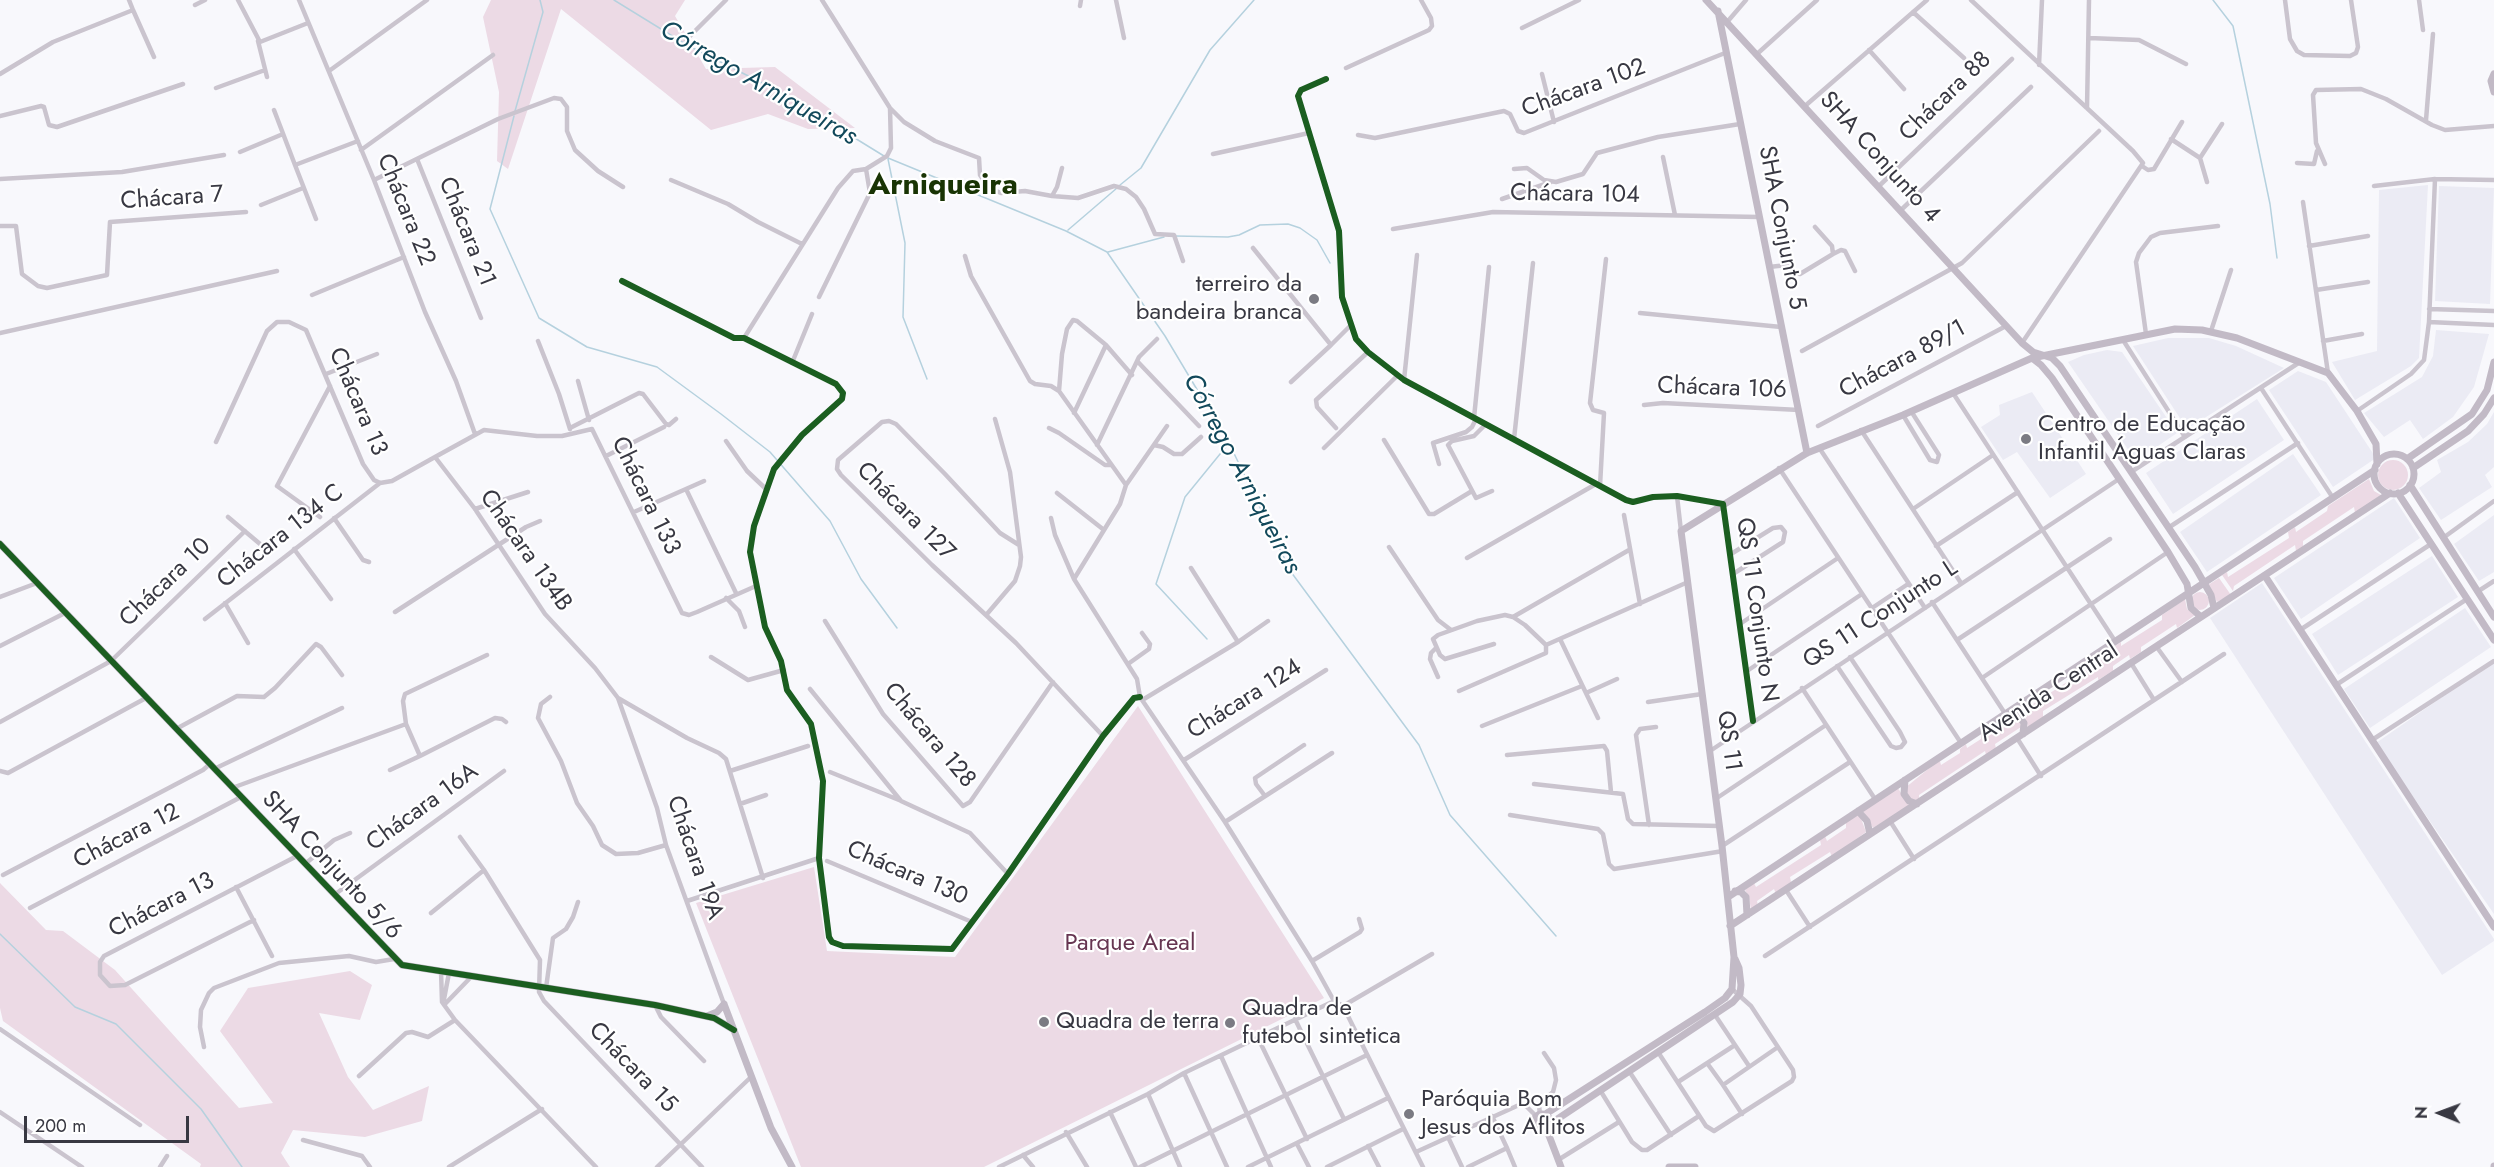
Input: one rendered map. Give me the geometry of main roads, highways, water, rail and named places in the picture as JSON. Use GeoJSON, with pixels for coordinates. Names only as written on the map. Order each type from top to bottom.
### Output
{"type":"FeatureCollection","features":[{"type":"Feature","properties":{"kind":"waterway"},"geometry":{"type":"LineString","coordinates":[[515,111],[543,12],[540,0]]}},
{"type":"Feature","properties":{"kind":"waterway","name":"Córrego Arniqueiras"},"geometry":{"type":"LineString","coordinates":[[614,0],[687,45],[780,92],[884,156]]}},
{"type":"Feature","properties":{"kind":"waterway"},"geometry":{"type":"LineString","coordinates":[[1120,185],[1141,168],[1210,50],[1254,0]]}},
{"type":"Feature","properties":{"kind":"waterway"},"geometry":{"type":"LineString","coordinates":[[2213,0],[2233,26],[2270,204],[2277,258]]}},
{"type":"Feature","properties":{"kind":"waterway"},"geometry":{"type":"LineString","coordinates":[[514,116],[490,209],[539,318],[587,347],[657,367],[770,452],[830,521],[861,579],[897,628]]}},
{"type":"Feature","properties":{"kind":"waterway","name":"Córrego Arniqueiras"},"geometry":{"type":"LineString","coordinates":[[888,158],[1066,231],[1107,252],[1165,336],[1229,443],[1291,572],[1419,745],[1450,815],[1556,936]]}},
{"type":"Feature","properties":{"kind":"waterway"},"geometry":{"type":"LineString","coordinates":[[888,159],[905,243],[903,317],[927,379]]}},
{"type":"Feature","properties":{"kind":"waterway"},"geometry":{"type":"LineString","coordinates":[[1068,230],[1117,188]]}},
{"type":"Feature","properties":{"kind":"waterway"},"geometry":{"type":"LineString","coordinates":[[1175,236],[1228,237],[1239,235],[1260,225],[1288,224],[1300,228],[1317,240],[1330,263]]}},
{"type":"Feature","properties":{"kind":"waterway"},"geometry":{"type":"LineString","coordinates":[[1108,252],[1164,237]]}},
{"type":"Feature","properties":{"kind":"waterway"},"geometry":{"type":"LineString","coordinates":[[1207,639],[1156,584],[1185,497],[1229,443]]}},
{"type":"Feature","properties":{"kind":"waterway"},"geometry":{"type":"LineString","coordinates":[[0,934],[75,1007],[116,1024],[201,1109],[242,1167]]}},
{"type":"Feature","properties":{"kind":"place","name":"terreiro da bandeira branca"},"geometry":{"type":"Point","coordinates":[1314,299]}},
{"type":"Feature","properties":{"kind":"place","name":"Centro de Educação Infantil Águas Claras"},"geometry":{"type":"Point","coordinates":[2026,439]}},
{"type":"Feature","properties":{"kind":"place","name":"Quadra de terra"},"geometry":{"type":"Point","coordinates":[1044,1022]}},
{"type":"Feature","properties":{"kind":"place","name":"Quadra de futebol sintetica"},"geometry":{"type":"Point","coordinates":[1230,1023]}},
{"type":"Feature","properties":{"kind":"place","name":"Paróquia Bom Jesus dos Aflitos"},"geometry":{"type":"Point","coordinates":[1409,1114]}},
{"type":"Feature","properties":{"kind":"district","name":"Arniqueira"},"geometry":{"type":"Point","coordinates":[943,187]}},
{"type":"Feature","properties":{"kind":"park label","name":"Parque Areal"},"geometry":{"type":"Point","coordinates":[1130,944]}}]}
